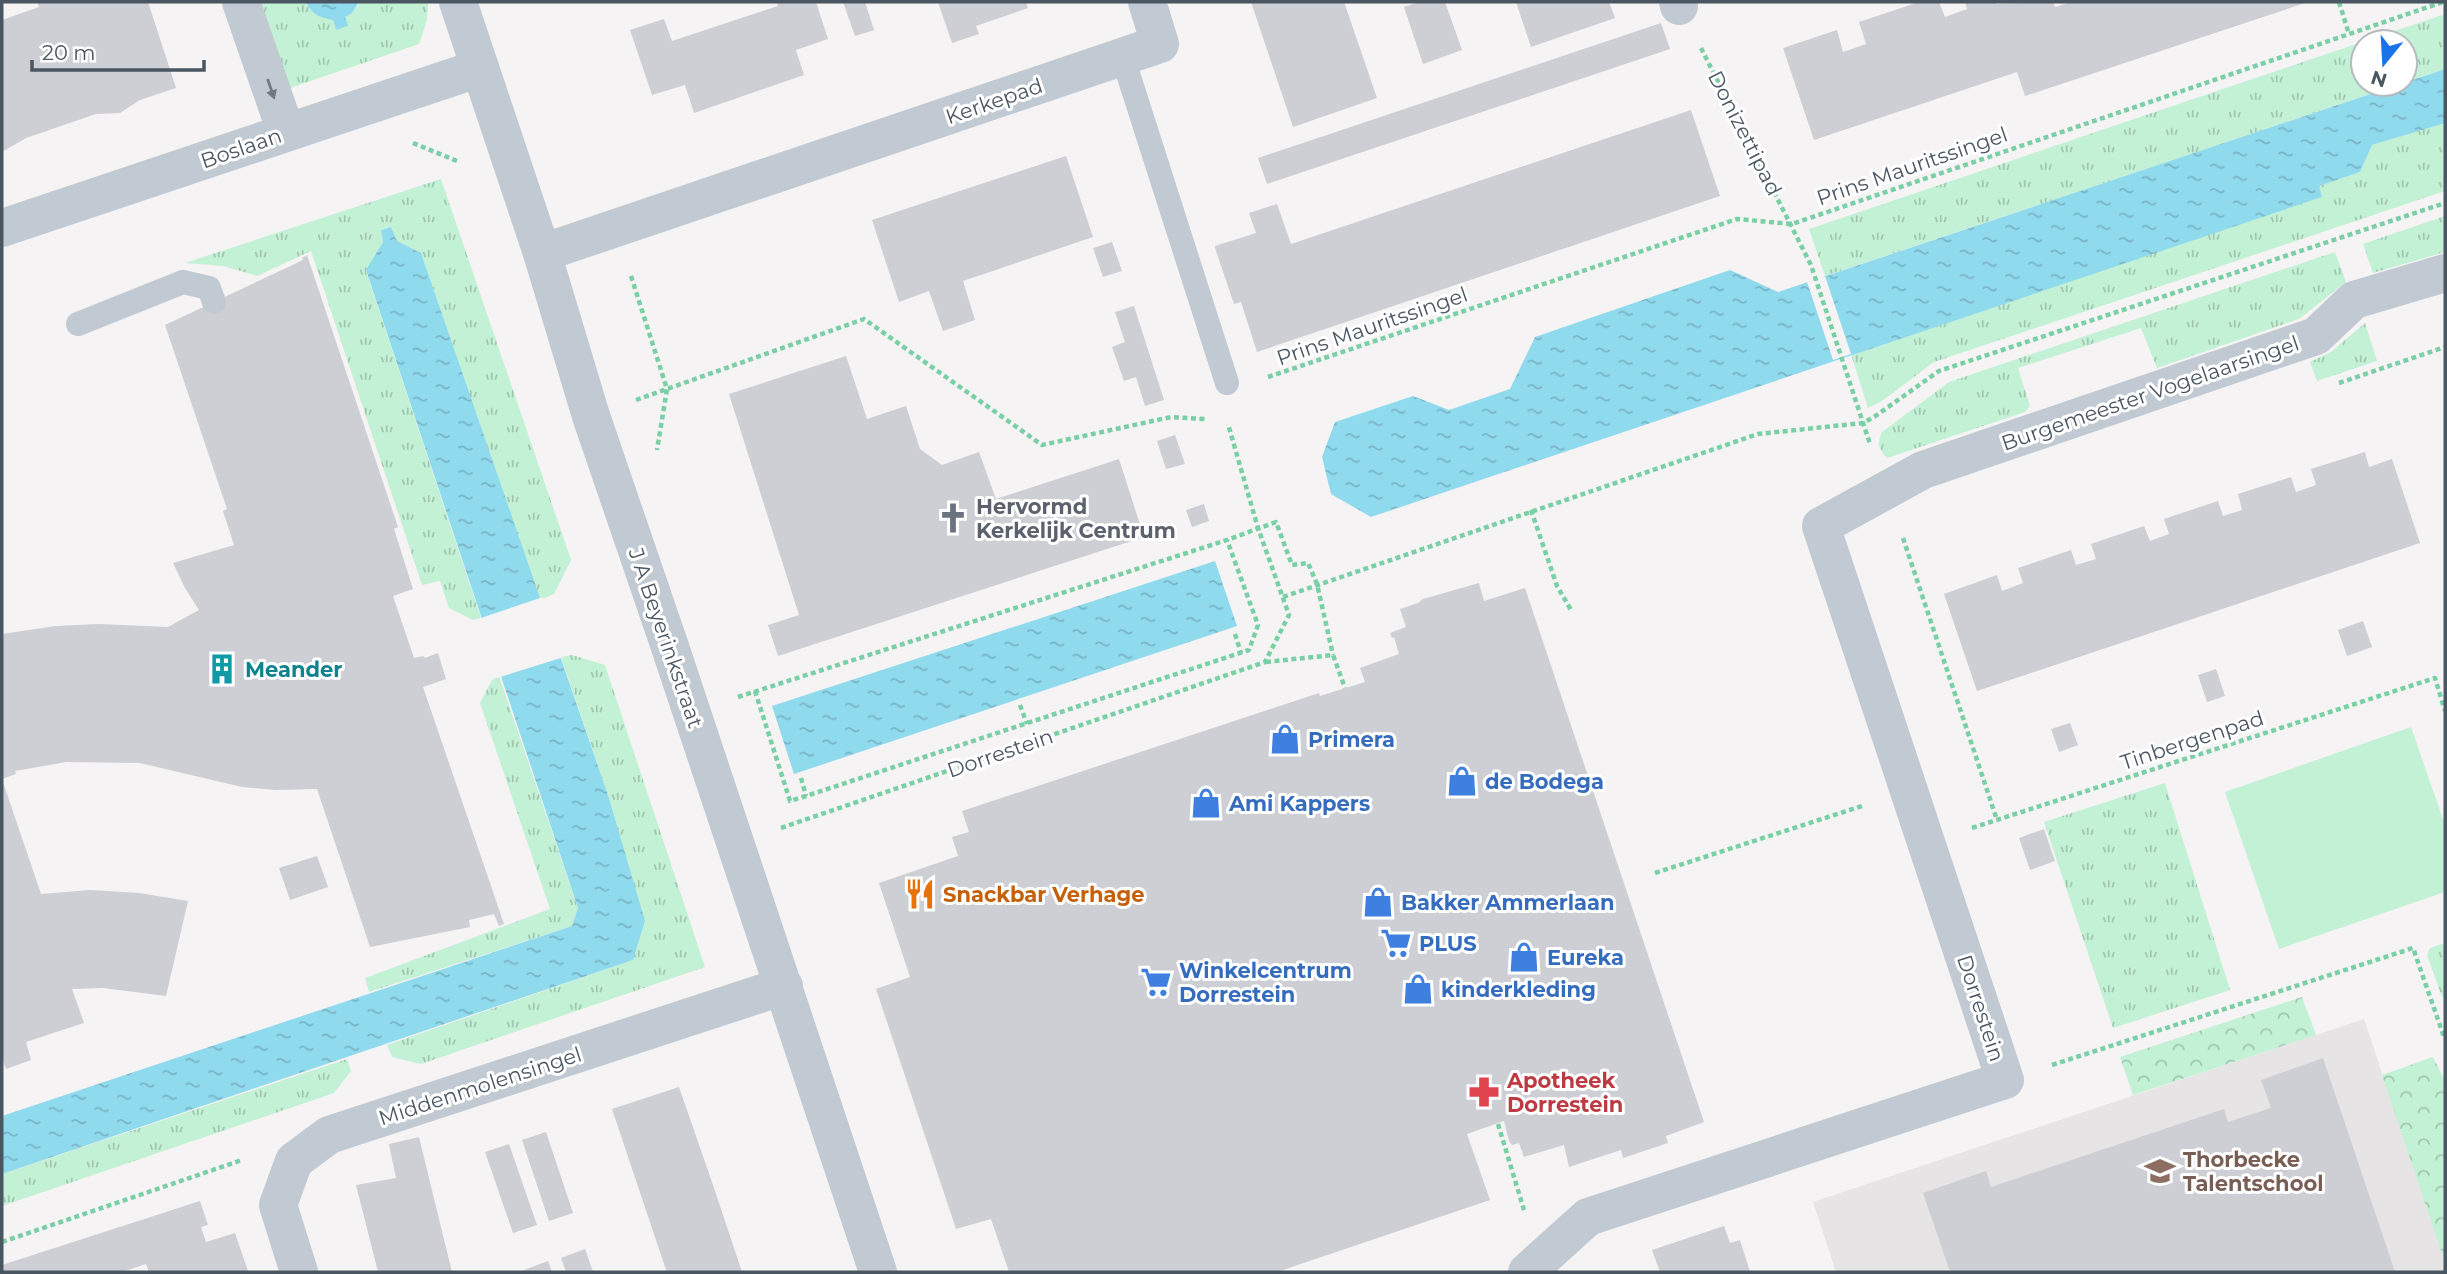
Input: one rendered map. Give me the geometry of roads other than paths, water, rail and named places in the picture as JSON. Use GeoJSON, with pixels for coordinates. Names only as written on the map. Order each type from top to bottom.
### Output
{"type":"FeatureCollection","features":[{"type":"Feature","properties":{"kind":"street"},"geometry":{"type":"LineString","coordinates":[[241,2],[286,132]]}},
{"type":"Feature","properties":{"kind":"street","name":"J A Beyerinkstraat"},"geometry":{"type":"LineString","coordinates":[[458,2],[542,253],[591,416],[878,1272]]}},
{"type":"Feature","properties":{"kind":"street","name":"Kerkepad"},"geometry":{"type":"LineString","coordinates":[[542,253],[1160,44],[1147,2]]}},
{"type":"Feature","properties":{"kind":"street","name":"Boslaan"},"geometry":{"type":"LineString","coordinates":[[2,228],[480,68]]}},
{"type":"Feature","properties":{"kind":"street","name":"Burgemeester Vogelaarsingel"},"geometry":{"type":"LineString","coordinates":[[1885,489],[1923,470],[2316,336],[2354,300],[2445,273]]}},
{"type":"Feature","properties":{"kind":"street","name":"Dorrestein"},"geometry":{"type":"LineString","coordinates":[[1536,1269],[1588,1217],[2006,1080],[1821,526],[1885,489]]}},
{"type":"Feature","properties":{"kind":"street","name":"Middenmolensingel"},"geometry":{"type":"LineString","coordinates":[[299,1272],[278,1205],[294,1161],[329,1135],[784,986]]}},
{"type":"Feature","properties":{"kind":"lane"},"geometry":{"type":"LineString","coordinates":[[1123,58],[1227,383]]}},
{"type":"Feature","properties":{"kind":"lane"},"geometry":{"type":"LineString","coordinates":[[78,324],[183,282],[209,288],[214,302]]}},
{"type":"Feature","properties":{"kind":"water"},"geometry":{"type":"Polygon","coordinates":[[[306,2],[359,2],[352,13],[345,17],[348,26],[336,30],[333,20],[316,15],[306,2]]]}},
{"type":"Feature","properties":{"kind":"water"},"geometry":{"type":"Polygon","coordinates":[[[2445,69],[2445,123],[2372,145],[2360,172],[2319,186],[2322,197],[1371,517],[1331,494],[1322,457],[1335,422],[1413,396],[1449,410],[1510,389],[1535,337],[1730,270],[1778,292],[2358,98],[2419,98],[2419,78],[2445,69]]]}},
{"type":"Feature","properties":{"kind":"water"},"geometry":{"type":"Polygon","coordinates":[[[391,227],[397,241],[421,253],[608,795],[645,921],[633,960],[2,1174],[2,1116],[572,926],[578,908],[366,270],[383,242],[381,230],[391,227]]]}},
{"type":"Feature","properties":{"kind":"water"},"geometry":{"type":"Polygon","coordinates":[[[1215,561],[1237,626],[794,774],[772,706],[1215,561]]]}},
{"type":"Feature","properties":{"kind":"place","name":"Hervormd Kerkelijk Centrum"},"geometry":{"type":"Point","coordinates":[953,518]}},
{"type":"Feature","properties":{"kind":"place","name":"Meander"},"geometry":{"type":"Point","coordinates":[222,669]}},
{"type":"Feature","properties":{"kind":"place","name":"Primera"},"geometry":{"type":"Point","coordinates":[1285,739]}},
{"type":"Feature","properties":{"kind":"place","name":"de Bodega"},"geometry":{"type":"Point","coordinates":[1462,781]}},
{"type":"Feature","properties":{"kind":"place","name":"Ami Kappers"},"geometry":{"type":"Point","coordinates":[1206,803]}},
{"type":"Feature","properties":{"kind":"place","name":"Snackbar Verhage"},"geometry":{"type":"Point","coordinates":[920,894]}},
{"type":"Feature","properties":{"kind":"place","name":"Bakker Ammerlaan"},"geometry":{"type":"Point","coordinates":[1378,902]}},
{"type":"Feature","properties":{"kind":"place","name":"PLUS"},"geometry":{"type":"Point","coordinates":[1396,943]}},
{"type":"Feature","properties":{"kind":"place","name":"Eureka"},"geometry":{"type":"Point","coordinates":[1524,957]}},
{"type":"Feature","properties":{"kind":"place","name":"Winkelcentrum Dorrestein"},"geometry":{"type":"Point","coordinates":[1156,982]}},
{"type":"Feature","properties":{"kind":"place","name":"kinderkleding"},"geometry":{"type":"Point","coordinates":[1418,989]}},
{"type":"Feature","properties":{"kind":"place","name":"Apotheek Dorrestein"},"geometry":{"type":"Point","coordinates":[1484,1092]}},
{"type":"Feature","properties":{"kind":"place","name":"Thorbecke Talentschool"},"geometry":{"type":"Point","coordinates":[2160,1171]}}]}
